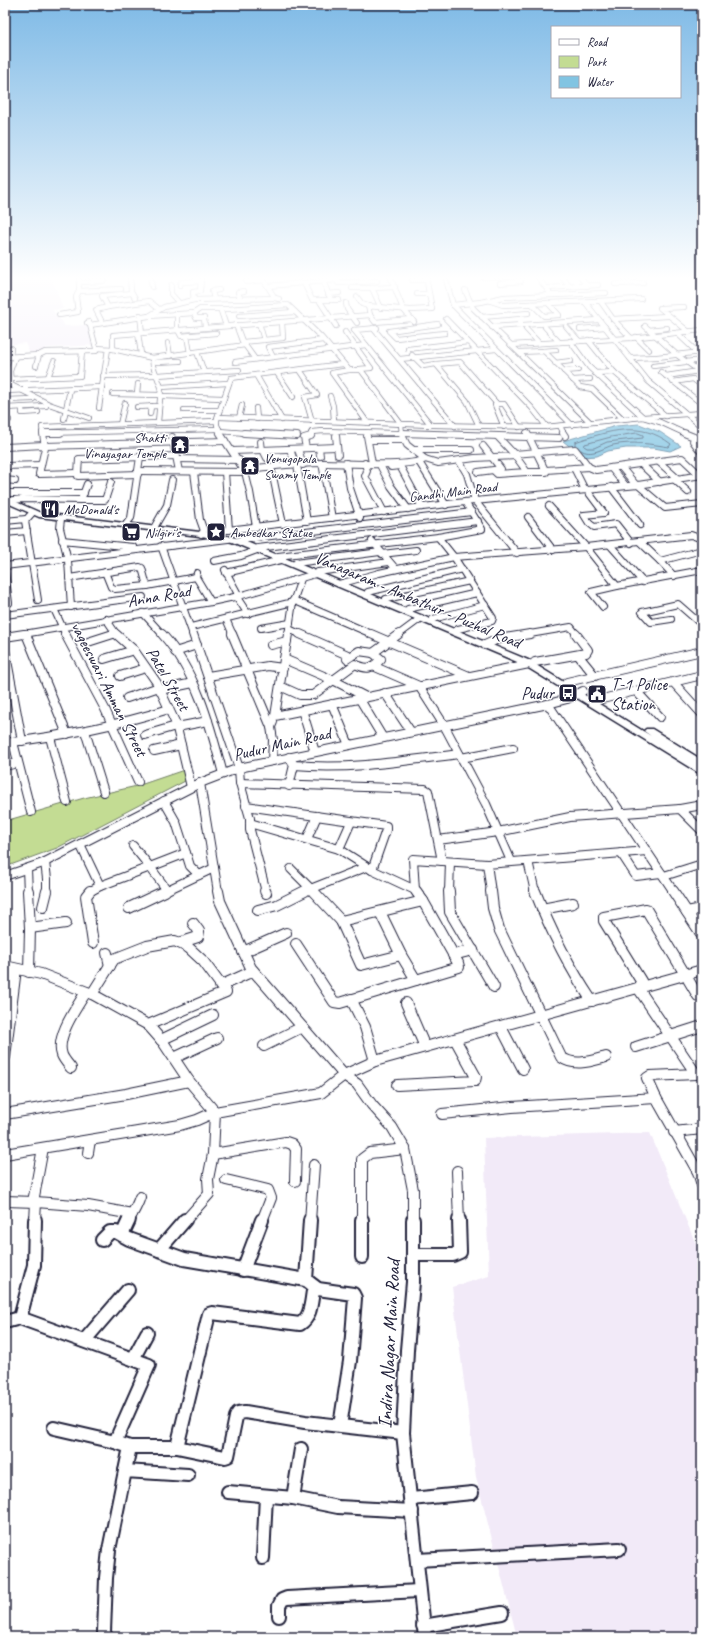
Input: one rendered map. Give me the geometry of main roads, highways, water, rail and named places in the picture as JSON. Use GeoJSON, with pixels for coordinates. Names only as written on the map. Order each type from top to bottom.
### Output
{"type":"FeatureCollection","features":[{"type":"Feature","properties":{"kind":"main road","name":"Vanagaram - Ambathur - Puzhal Road"},"geometry":{"type":"LineString","coordinates":[[7,498],[32,513],[60,519],[206,533],[258,549]]}},
{"type":"Feature","properties":{"kind":"main road","name":"Vanagaram - Ambathur - Puzhal Road"},"geometry":{"type":"LineString","coordinates":[[7,498],[33,510],[44,513],[206,533],[239,540],[279,558],[344,583],[421,618],[456,631]]}},
{"type":"Feature","properties":{"kind":"main road","name":"Vanagaram - Ambathur - Puzhal Road"},"geometry":{"type":"LineString","coordinates":[[279,558],[296,563],[317,573]]}},
{"type":"Feature","properties":{"kind":"main road"},"geometry":{"type":"LineString","coordinates":[[344,583],[433,619],[456,631],[532,663],[568,682],[580,693],[598,700],[702,764]]}},
{"type":"Feature","properties":{"kind":"main road","name":"Vanagaram - Ambathur - Puzhal Road"},"geometry":{"type":"LineString","coordinates":[[532,663],[702,772]]}},
{"type":"Feature","properties":{"kind":"water"},"geometry":{"type":"Polygon","coordinates":[[[639,424],[660,432],[681,446],[670,451],[654,448],[626,448],[608,451],[597,456],[583,457],[563,441],[616,426],[639,424]]]}},
{"type":"Feature","properties":{"kind":"place","name":"Shakti Vinayagar Temple"},"geometry":{"type":"Point","coordinates":[180,445]}},
{"type":"Feature","properties":{"kind":"place","name":"Venugopala Swamy Temple"},"geometry":{"type":"Point","coordinates":[250,466]}},
{"type":"Feature","properties":{"kind":"place","name":"McDonald's"},"geometry":{"type":"Point","coordinates":[50,509]}},
{"type":"Feature","properties":{"kind":"place","name":"Nilgiri's"},"geometry":{"type":"Point","coordinates":[131,532]}},
{"type":"Feature","properties":{"kind":"place","name":"Ambedkar Statue"},"geometry":{"type":"Point","coordinates":[216,532]}},
{"type":"Feature","properties":{"kind":"place","name":"Pudur"},"geometry":{"type":"Point","coordinates":[568,693]}},
{"type":"Feature","properties":{"kind":"place","name":"T-1 Police Station"},"geometry":{"type":"Point","coordinates":[597,694]}}]}
